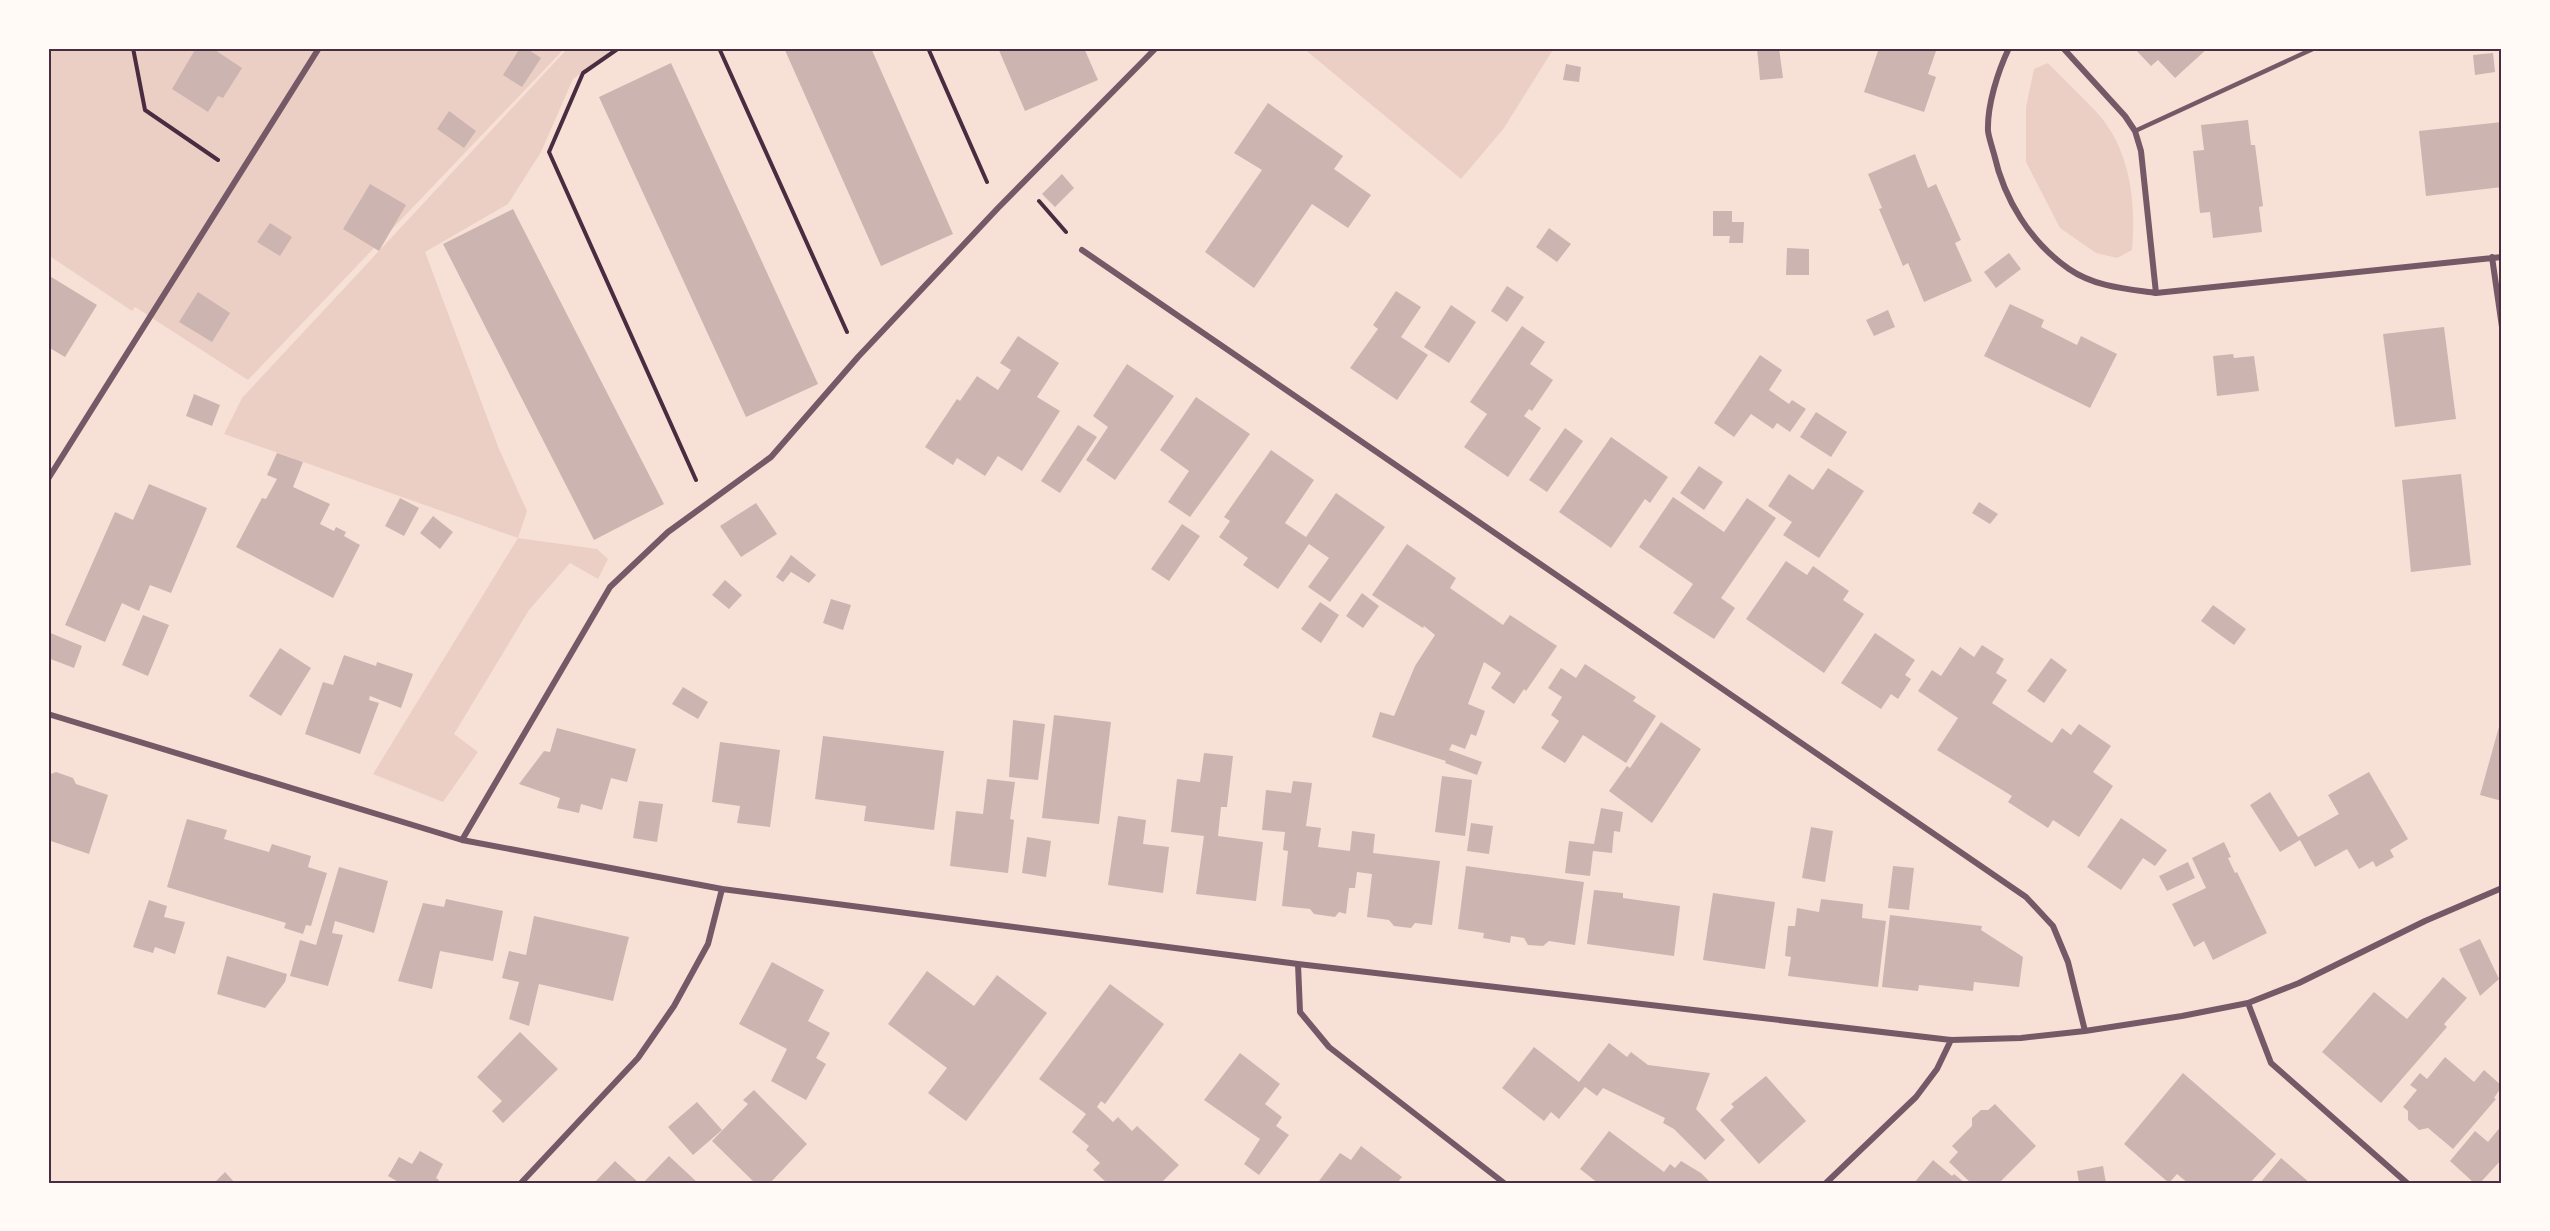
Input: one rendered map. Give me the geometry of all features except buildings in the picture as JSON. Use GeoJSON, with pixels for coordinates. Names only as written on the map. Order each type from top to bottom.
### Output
{"type":"FeatureCollection","features":[{"type":"Feature","properties":{"kind":"street"},"geometry":{"type":"LineString","coordinates":[[48,479],[320,48]]}},
{"type":"Feature","properties":{"kind":"street"},"geometry":{"type":"LineString","coordinates":[[462,840],[610,587],[668,532],[771,457],[858,357],[998,208],[1156,48]]}},
{"type":"Feature","properties":{"kind":"street"},"geometry":{"type":"LineString","coordinates":[[2009,48],[1999,69],[1988,131],[1999,178],[2012,205],[2038,242],[2070,270],[2107,286],[2156,293],[2502,257]]}},
{"type":"Feature","properties":{"kind":"street"},"geometry":{"type":"LineString","coordinates":[[2063,48],[2125,116],[2135,131],[2140,151],[2156,293]]}},
{"type":"Feature","properties":{"kind":"street"},"geometry":{"type":"LineString","coordinates":[[1082,250],[2026,897],[2053,926],[2068,962],[2085,1031]]}},
{"type":"Feature","properties":{"kind":"street"},"geometry":{"type":"LineString","coordinates":[[2492,257],[2502,327]]}},
{"type":"Feature","properties":{"kind":"street"},"geometry":{"type":"LineString","coordinates":[[48,714],[462,840],[722,889],[1298,964],[1951,1041],[2021,1038],[2085,1031],[2248,1003],[2299,982],[2425,921],[2502,888]]}},
{"type":"Feature","properties":{"kind":"street"},"geometry":{"type":"LineString","coordinates":[[521,1183],[638,1058],[674,1006],[708,944],[722,889]]}},
{"type":"Feature","properties":{"kind":"street"},"geometry":{"type":"LineString","coordinates":[[1298,964],[1300,1012],[1329,1047],[1504,1183]]}},
{"type":"Feature","properties":{"kind":"street"},"geometry":{"type":"LineString","coordinates":[[2248,1003],[2271,1063],[2407,1183]]}},
{"type":"Feature","properties":{"kind":"street"},"geometry":{"type":"LineString","coordinates":[[1826,1183],[1916,1096],[1937,1069],[1951,1041]]}},
{"type":"Feature","properties":{"kind":"lane"},"geometry":{"type":"LineString","coordinates":[[2135,131],[2315,48]]}},
{"type":"Feature","properties":{"kind":"path"},"geometry":{"type":"LineString","coordinates":[[133,48],[145,110],[241,175]]}},
{"type":"Feature","properties":{"kind":"path"},"geometry":{"type":"LineString","coordinates":[[619,48],[582,73],[549,152],[706,503]]}},
{"type":"Feature","properties":{"kind":"path"},"geometry":{"type":"LineString","coordinates":[[720,48],[858,357]]}},
{"type":"Feature","properties":{"kind":"path"},"geometry":{"type":"LineString","coordinates":[[928,48],[998,208]]}},
{"type":"Feature","properties":{"kind":"path"},"geometry":{"type":"LineString","coordinates":[[1023,183],[1082,250]]}},
{"type":"Feature","properties":{"kind":"shaded area"},"geometry":{"type":"Polygon","coordinates":[[[48,48],[565,48],[248,380],[135,307],[132,311],[48,255],[48,48]]]}},
{"type":"Feature","properties":{"kind":"shaded area"},"geometry":{"type":"Polygon","coordinates":[[[568,48],[616,48],[573,79],[541,152],[508,204],[425,252],[499,449],[527,511],[518,538],[224,434],[242,398],[568,48]]]}},
{"type":"Feature","properties":{"kind":"shaded area"},"geometry":{"type":"Polygon","coordinates":[[[1303,48],[1554,48],[1504,128],[1461,179],[1303,48]]]}},
{"type":"Feature","properties":{"kind":"shaded area"},"geometry":{"type":"Polygon","coordinates":[[[2048,63],[2100,116],[2119,146],[2132,197],[2133,233],[2132,250],[2117,258],[2096,253],[2060,228],[2026,162],[2026,107],[2034,69],[2048,63]]]}},
{"type":"Feature","properties":{"kind":"shaded area"},"geometry":{"type":"Polygon","coordinates":[[[518,538],[597,549],[608,559],[598,579],[570,563],[529,610],[454,734],[478,752],[443,802],[373,774],[518,538]]]}}]}
